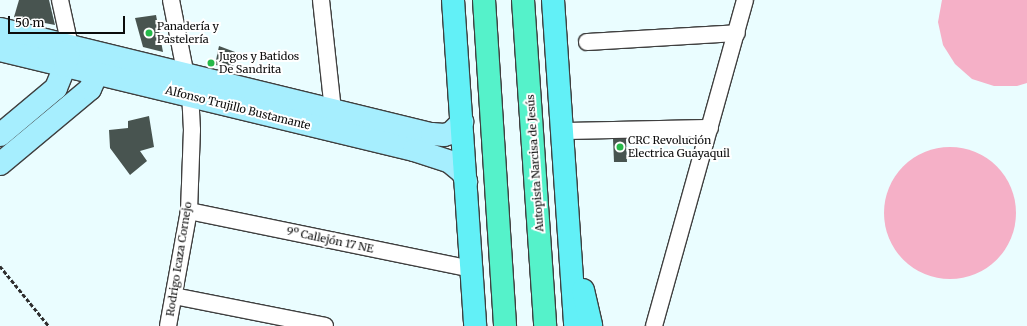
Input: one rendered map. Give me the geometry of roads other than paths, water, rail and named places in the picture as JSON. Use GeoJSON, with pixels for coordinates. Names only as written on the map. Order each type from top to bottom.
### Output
{"type":"FeatureCollection","features":[{"type":"Feature","properties":{"kind":"highway"},"geometry":{"type":"LineString","coordinates":[[484,0],[505,326]]}},
{"type":"Feature","properties":{"kind":"highway","name":"Autopista Narcisa de Jesús"},"geometry":{"type":"LineString","coordinates":[[524,0],[545,326]]}},
{"type":"Feature","properties":{"kind":"main road"},"geometry":{"type":"LineString","coordinates":[[453,0],[475,326]]}},
{"type":"Feature","properties":{"kind":"main road"},"geometry":{"type":"LineString","coordinates":[[553,0],[575,326]]}},
{"type":"Feature","properties":{"kind":"main road"},"geometry":{"type":"LineString","coordinates":[[569,234],[591,326]]}},
{"type":"Feature","properties":{"kind":"street"},"geometry":{"type":"LineString","coordinates":[[0,135],[56,88],[68,56],[60,0]]}},
{"type":"Feature","properties":{"kind":"street","name":"Rodrigo Icaza Cornejo"},"geometry":{"type":"LineString","coordinates":[[168,326],[190,211],[192,130],[190,96],[171,0]]}},
{"type":"Feature","properties":{"kind":"street"},"geometry":{"type":"LineString","coordinates":[[321,0],[333,110]]}},
{"type":"Feature","properties":{"kind":"street"},"geometry":{"type":"LineString","coordinates":[[654,326],[745,0]]}},
{"type":"Feature","properties":{"kind":"street","name":"Alfonso Trujillo Bustamante"},"geometry":{"type":"LineString","coordinates":[[0,30],[68,56],[97,73],[414,150],[450,162],[463,173],[466,181]]}},
{"type":"Feature","properties":{"kind":"street"},"geometry":{"type":"LineString","coordinates":[[587,42],[737,33]]}},
{"type":"Feature","properties":{"kind":"street","name":"Alfonso Trujillo Bustamante"},"geometry":{"type":"LineString","coordinates":[[0,50],[68,56],[186,74],[432,134],[444,135],[452,133],[462,122]]}},
{"type":"Feature","properties":{"kind":"street"},"geometry":{"type":"LineString","coordinates":[[0,164],[90,89],[97,73]]}},
{"type":"Feature","properties":{"kind":"street"},"geometry":{"type":"LineString","coordinates":[[563,131],[710,128]]}},
{"type":"Feature","properties":{"kind":"street","name":"9º Callejón 17 NE"},"geometry":{"type":"LineString","coordinates":[[190,211],[471,269]]}},
{"type":"Feature","properties":{"kind":"street"},"geometry":{"type":"LineString","coordinates":[[174,296],[326,326]]}},
{"type":"Feature","properties":{"kind":"place","name":"Panadería y Pastelería"},"geometry":{"type":"Point","coordinates":[149,33]}},
{"type":"Feature","properties":{"kind":"place","name":"Jugos y Batidos De Sandrita"},"geometry":{"type":"Point","coordinates":[211,63]}},
{"type":"Feature","properties":{"kind":"place","name":"CRC Revolución Electrica Guayaquil"},"geometry":{"type":"Point","coordinates":[620,147]}}]}
